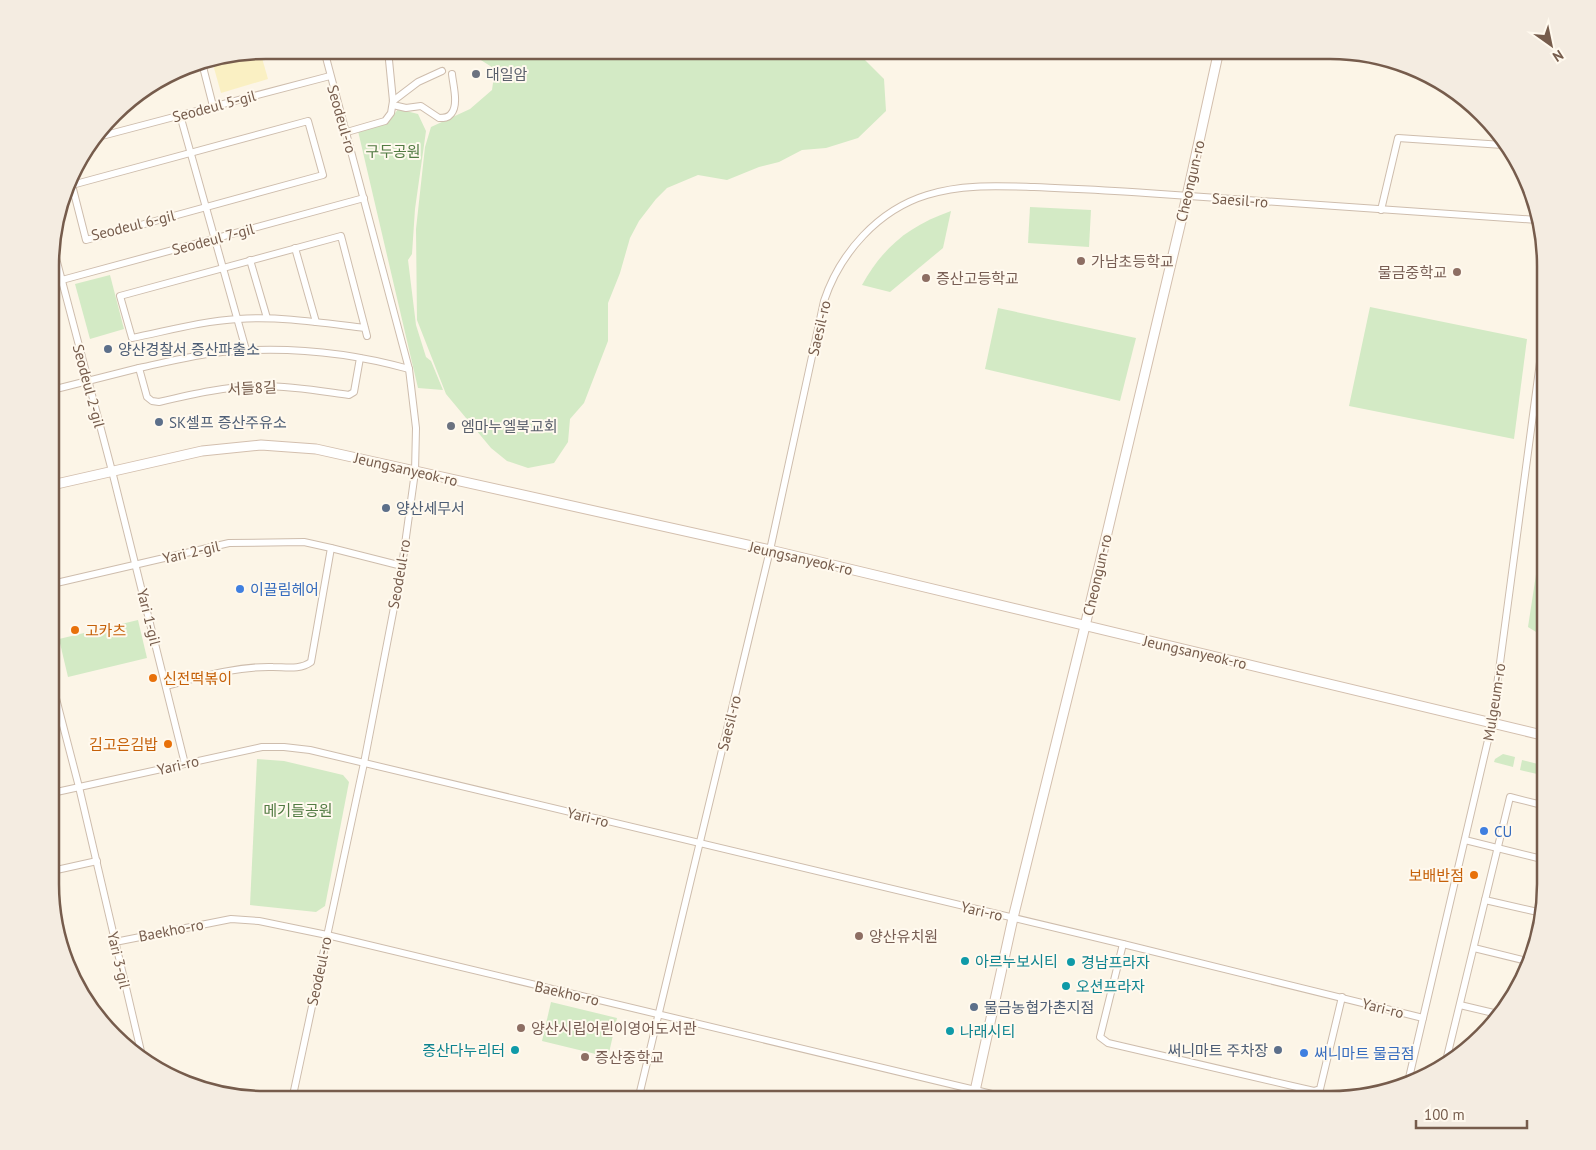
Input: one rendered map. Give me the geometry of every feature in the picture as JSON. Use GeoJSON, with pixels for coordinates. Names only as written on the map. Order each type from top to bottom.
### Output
{"type":"FeatureCollection","features":[{"type":"Feature","properties":{"kind":"street","name":"Seodeul-ro"},"geometry":{"type":"LineString","coordinates":[[294,1091],[364,764],[402,566],[415,472],[416,428],[409,370],[326,59]]}},
{"type":"Feature","properties":{"kind":"street"},"geometry":{"type":"LineString","coordinates":[[347,132],[384,121],[391,113],[393,103],[389,59]]}},
{"type":"Feature","properties":{"kind":"street","name":"Cheongun-ro"},"geometry":{"type":"LineString","coordinates":[[975,1090],[1013,918],[1085,626],[1187,196],[1217,59]]}},
{"type":"Feature","properties":{"kind":"street"},"geometry":{"type":"LineString","coordinates":[[203,69],[213,106]]}},
{"type":"Feature","properties":{"kind":"street"},"geometry":{"type":"LineString","coordinates":[[393,103],[418,82],[442,70]]}},
{"type":"Feature","properties":{"kind":"street"},"geometry":{"type":"LineString","coordinates":[[393,103],[406,108],[421,106],[440,118],[448,117],[452,113],[455,101],[452,74]]}},
{"type":"Feature","properties":{"kind":"street","name":"Seodeul 5-gil"},"geometry":{"type":"LineString","coordinates":[[105,135],[330,76]]}},
{"type":"Feature","properties":{"kind":"street"},"geometry":{"type":"LineString","coordinates":[[180,115],[246,350]]}},
{"type":"Feature","properties":{"kind":"street","name":"Seodeul 6-gil"},"geometry":{"type":"LineString","coordinates":[[73,189],[86,240],[323,175],[308,121],[75,184]]}},
{"type":"Feature","properties":{"kind":"street"},"geometry":{"type":"LineString","coordinates":[[1381,210],[1398,138],[1498,145]]}},
{"type":"Feature","properties":{"kind":"street","name":"Saesil-ro"},"geometry":{"type":"LineString","coordinates":[[640,1091],[770,550],[827,293],[846,257],[868,230],[895,209],[927,195],[963,187],[1001,186],[1080,189],[1532,220]]}},
{"type":"Feature","properties":{"kind":"street","name":"Seodeul 7-gil"},"geometry":{"type":"LineString","coordinates":[[62,280],[364,198]]}},
{"type":"Feature","properties":{"kind":"street"},"geometry":{"type":"LineString","coordinates":[[365,328],[268,318],[237,319],[210,322],[132,338],[120,296],[340,236],[365,328],[367,336]]}},
{"type":"Feature","properties":{"kind":"street"},"geometry":{"type":"LineString","coordinates":[[295,248],[316,322]]}},
{"type":"Feature","properties":{"kind":"street"},"geometry":{"type":"LineString","coordinates":[[250,260],[268,318]]}},
{"type":"Feature","properties":{"kind":"street","name":"Seodeul 2-gil"},"geometry":{"type":"LineString","coordinates":[[59,269],[112,471]]}},
{"type":"Feature","properties":{"kind":"street"},"geometry":{"type":"LineString","coordinates":[[59,388],[191,356],[246,350],[279,349],[324,352],[360,358],[409,370]]}},
{"type":"Feature","properties":{"kind":"street","name":"서들8길"},"geometry":{"type":"LineString","coordinates":[[139,368],[147,397],[152,401],[159,402],[225,389],[262,386],[296,388],[348,395],[354,392],[360,358]]}},
{"type":"Feature","properties":{"kind":"street","name":"Mulgeum-ro"},"geometry":{"type":"LineString","coordinates":[[1409,1076],[1492,723],[1537,385]]}},
{"type":"Feature","properties":{"kind":"street","name":"Jeungsanyeok-ro"},"geometry":{"type":"LineString","coordinates":[[59,483],[202,451],[261,445],[316,449],[770,550],[1537,734]]}},
{"type":"Feature","properties":{"kind":"street","name":"Yari 1-gil"},"geometry":{"type":"LineString","coordinates":[[112,471],[186,764]]}},
{"type":"Feature","properties":{"kind":"street","name":"Yari 2-gil"},"geometry":{"type":"LineString","coordinates":[[59,582],[229,543],[304,542],[402,566]]}},
{"type":"Feature","properties":{"kind":"street"},"geometry":{"type":"LineString","coordinates":[[166,686],[240,669],[263,666],[303,668],[310,662],[331,548]]}},
{"type":"Feature","properties":{"kind":"street"},"geometry":{"type":"LineString","coordinates":[[59,710],[79,787]]}},
{"type":"Feature","properties":{"kind":"street","name":"Yari-ro"},"geometry":{"type":"LineString","coordinates":[[59,792],[262,747],[310,750],[1123,944],[1423,1018]]}},
{"type":"Feature","properties":{"kind":"street","name":"Yari 3-gil"},"geometry":{"type":"LineString","coordinates":[[79,787],[140,1049]]}},
{"type":"Feature","properties":{"kind":"street"},"geometry":{"type":"LineString","coordinates":[[1450,1053],[1510,797],[1537,804]]}},
{"type":"Feature","properties":{"kind":"street"},"geometry":{"type":"LineString","coordinates":[[1465,840],[1537,858]]}},
{"type":"Feature","properties":{"kind":"street"},"geometry":{"type":"LineString","coordinates":[[59,869],[97,861]]}},
{"type":"Feature","properties":{"kind":"street"},"geometry":{"type":"LineString","coordinates":[[1485,900],[1535,911]]}},
{"type":"Feature","properties":{"kind":"street","name":"Baekho-ro"},"geometry":{"type":"LineString","coordinates":[[115,942],[231,920],[259,921],[327,935],[979,1091]]}},
{"type":"Feature","properties":{"kind":"street","name":"Yari-ro"},"geometry":{"type":"LineString","coordinates":[[1123,944],[1100,1037],[1108,1043],[1116,1045],[1314,1091],[1320,1089],[1342,997]]}},
{"type":"Feature","properties":{"kind":"street"},"geometry":{"type":"LineString","coordinates":[[1474,948],[1523,960]]}},
{"type":"Feature","properties":{"kind":"street"},"geometry":{"type":"LineString","coordinates":[[1460,1006],[1493,1013]]}},
{"type":"Feature","properties":{"kind":"green space"},"geometry":{"type":"Polygon","coordinates":[[[479,59],[864,59],[884,79],[886,111],[858,138],[826,148],[802,150],[779,162],[759,167],[727,180],[698,175],[667,188],[656,199],[639,221],[630,238],[620,273],[608,303],[608,341],[584,403],[570,419],[568,442],[554,463],[528,468],[507,461],[491,448],[446,394],[417,320],[416,229],[425,147],[431,127],[470,109],[492,90],[495,69],[479,59]]]}},
{"type":"Feature","properties":{"kind":"green space","name":"구두공원"},"geometry":{"type":"Polygon","coordinates":[[[398,109],[418,114],[426,131],[415,209],[412,254],[408,260],[416,325],[426,357],[431,361],[443,390],[418,388],[358,131],[386,121],[398,109]]]}},
{"type":"Feature","properties":{"kind":"green space"},"geometry":{"type":"Polygon","coordinates":[[[1030,207],[1091,210],[1089,247],[1028,243],[1030,207]]]}},
{"type":"Feature","properties":{"kind":"green space"},"geometry":{"type":"Polygon","coordinates":[[[951,211],[943,248],[890,292],[862,285],[879,259],[899,239],[922,223],[951,211]]]}},
{"type":"Feature","properties":{"kind":"green space"},"geometry":{"type":"Polygon","coordinates":[[[110,275],[124,329],[90,339],[75,284],[110,275]]]}},
{"type":"Feature","properties":{"kind":"green space"},"geometry":{"type":"Polygon","coordinates":[[[1370,307],[1527,339],[1514,439],[1349,406],[1370,307]]]}},
{"type":"Feature","properties":{"kind":"green space"},"geometry":{"type":"Polygon","coordinates":[[[998,308],[1136,338],[1120,401],[985,369],[998,308]]]}},
{"type":"Feature","properties":{"kind":"green space"},"geometry":{"type":"Polygon","coordinates":[[[1537,568],[1537,632],[1528,627],[1537,568]]]}},
{"type":"Feature","properties":{"kind":"green space"},"geometry":{"type":"Polygon","coordinates":[[[138,620],[147,658],[68,677],[59,639],[138,620]]]}},
{"type":"Feature","properties":{"kind":"green space"},"geometry":{"type":"Polygon","coordinates":[[[1503,754],[1515,757],[1513,767],[1494,762],[1495,759],[1503,754]]]}},
{"type":"Feature","properties":{"kind":"green space","name":"메기들공원"},"geometry":{"type":"Polygon","coordinates":[[[257,759],[284,761],[343,775],[349,782],[325,906],[316,912],[250,905],[257,759]]]}},
{"type":"Feature","properties":{"kind":"green space"},"geometry":{"type":"Polygon","coordinates":[[[1522,760],[1537,764],[1537,774],[1520,770],[1522,760]]]}},
{"type":"Feature","properties":{"kind":"green space"},"geometry":{"type":"Polygon","coordinates":[[[551,1002],[617,1018],[608,1057],[542,1041],[551,1002]]]}},
{"type":"Feature","properties":{"kind":"sand"},"geometry":{"type":"Polygon","coordinates":[[[262,59],[268,79],[221,93],[213,66],[262,59]]]}},
{"type":"Feature","properties":{"kind":"place","name":"대일암"},"geometry":{"type":"Point","coordinates":[476,74]}},
{"type":"Feature","properties":{"kind":"place","name":"가남초등학교"},"geometry":{"type":"Point","coordinates":[1081,261]}},
{"type":"Feature","properties":{"kind":"place","name":"물금중학교"},"geometry":{"type":"Point","coordinates":[1457,272]}},
{"type":"Feature","properties":{"kind":"place","name":"증산고등학교"},"geometry":{"type":"Point","coordinates":[926,278]}},
{"type":"Feature","properties":{"kind":"place","name":"양산경찰서 증산파출소"},"geometry":{"type":"Point","coordinates":[108,349]}},
{"type":"Feature","properties":{"kind":"place","name":"SK셀프 증산주유소"},"geometry":{"type":"Point","coordinates":[159,422]}},
{"type":"Feature","properties":{"kind":"place","name":"엠마누엘북교회"},"geometry":{"type":"Point","coordinates":[451,426]}},
{"type":"Feature","properties":{"kind":"place","name":"양산세무서"},"geometry":{"type":"Point","coordinates":[386,508]}},
{"type":"Feature","properties":{"kind":"place","name":"이끌림헤어"},"geometry":{"type":"Point","coordinates":[240,589]}},
{"type":"Feature","properties":{"kind":"place","name":"고카츠"},"geometry":{"type":"Point","coordinates":[75,630]}},
{"type":"Feature","properties":{"kind":"place","name":"신전떡볶이"},"geometry":{"type":"Point","coordinates":[153,678]}},
{"type":"Feature","properties":{"kind":"place","name":"김고은김밥"},"geometry":{"type":"Point","coordinates":[168,744]}},
{"type":"Feature","properties":{"kind":"place","name":"CU"},"geometry":{"type":"Point","coordinates":[1484,831]}},
{"type":"Feature","properties":{"kind":"place","name":"보배반점"},"geometry":{"type":"Point","coordinates":[1474,875]}},
{"type":"Feature","properties":{"kind":"place","name":"양산유치원"},"geometry":{"type":"Point","coordinates":[859,936]}},
{"type":"Feature","properties":{"kind":"place","name":"아르누보시티"},"geometry":{"type":"Point","coordinates":[965,961]}},
{"type":"Feature","properties":{"kind":"place","name":"경남프라자"},"geometry":{"type":"Point","coordinates":[1071,962]}},
{"type":"Feature","properties":{"kind":"place","name":"오션프라자"},"geometry":{"type":"Point","coordinates":[1066,986]}},
{"type":"Feature","properties":{"kind":"place","name":"물금농협가촌지점"},"geometry":{"type":"Point","coordinates":[974,1007]}},
{"type":"Feature","properties":{"kind":"place","name":"양산시립어린이영어도서관"},"geometry":{"type":"Point","coordinates":[521,1028]}},
{"type":"Feature","properties":{"kind":"place","name":"나래시티"},"geometry":{"type":"Point","coordinates":[950,1031]}},
{"type":"Feature","properties":{"kind":"place","name":"증산다누리터"},"geometry":{"type":"Point","coordinates":[515,1050]}},
{"type":"Feature","properties":{"kind":"place","name":"써니마트 주차장"},"geometry":{"type":"Point","coordinates":[1278,1050]}},
{"type":"Feature","properties":{"kind":"place","name":"써니마트 물금점"},"geometry":{"type":"Point","coordinates":[1304,1053]}},
{"type":"Feature","properties":{"kind":"place","name":"증산중학교"},"geometry":{"type":"Point","coordinates":[585,1057]}}]}
